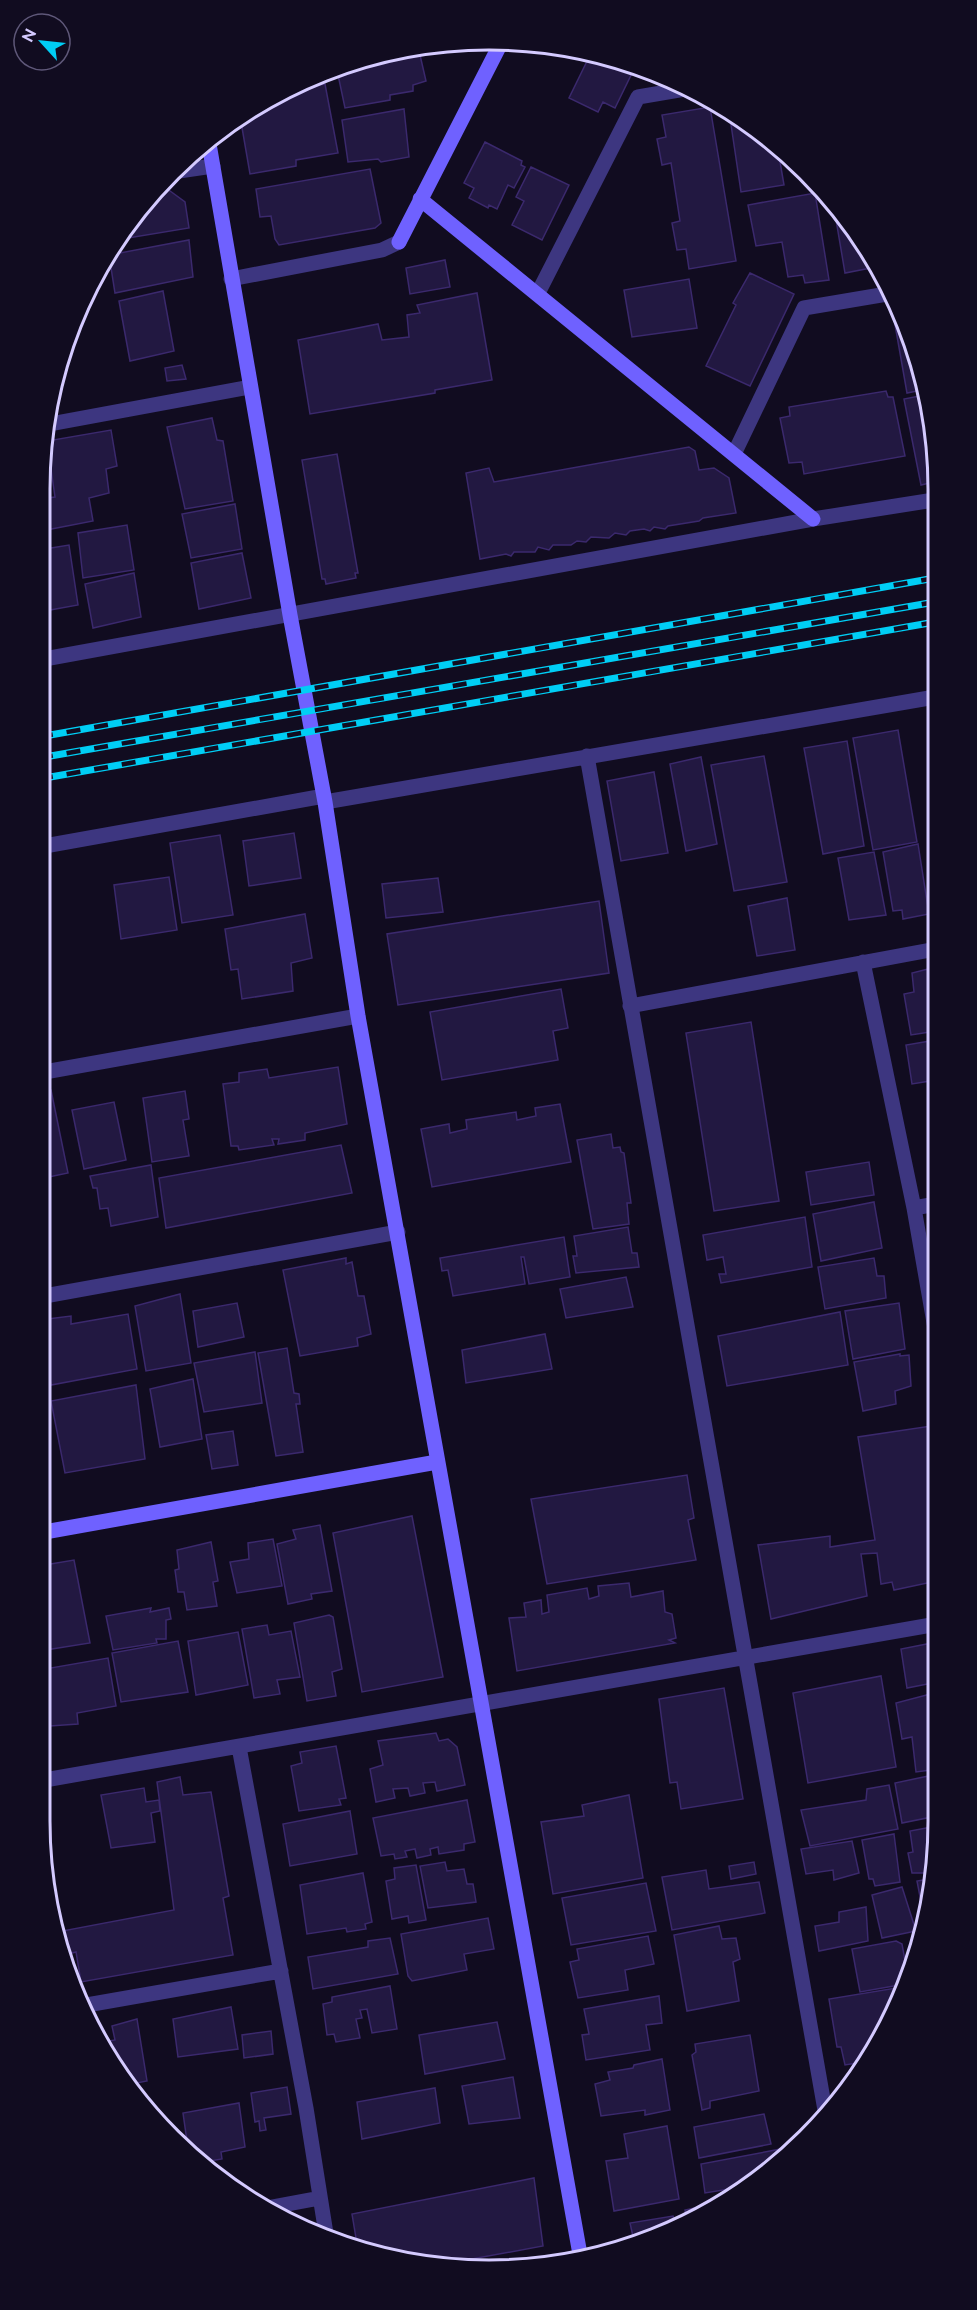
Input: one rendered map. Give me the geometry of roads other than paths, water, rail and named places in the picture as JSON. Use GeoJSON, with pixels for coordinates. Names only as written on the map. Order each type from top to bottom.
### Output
{"type":"FeatureCollection","features":[{"type":"Feature","properties":{"kind":"street"},"geometry":{"type":"LineString","coordinates":[[231,279],[382,250],[399,242],[497,50]]}},
{"type":"Feature","properties":{"kind":"street"},"geometry":{"type":"LineString","coordinates":[[538,293],[638,97],[674,91]]}},
{"type":"Feature","properties":{"kind":"street"},"geometry":{"type":"LineString","coordinates":[[210,149],[290,615],[325,799],[358,1016],[398,1232],[436,1462],[579,2251]]}},
{"type":"Feature","properties":{"kind":"street"},"geometry":{"type":"LineString","coordinates":[[187,170],[213,166]]}},
{"type":"Feature","properties":{"kind":"street"},"geometry":{"type":"LineString","coordinates":[[420,199],[813,519]]}},
{"type":"Feature","properties":{"kind":"street"},"geometry":{"type":"LineString","coordinates":[[734,454],[804,308],[882,294]]}},
{"type":"Feature","properties":{"kind":"street"},"geometry":{"type":"LineString","coordinates":[[54,423],[250,387]]}},
{"type":"Feature","properties":{"kind":"street"},"geometry":{"type":"LineString","coordinates":[[50,658],[813,519],[928,501]]}},
{"type":"Feature","properties":{"kind":"street"},"geometry":{"type":"LineString","coordinates":[[50,845],[928,698]]}},
{"type":"Feature","properties":{"kind":"street"},"geometry":{"type":"LineString","coordinates":[[586,756],[824,2105]]}},
{"type":"Feature","properties":{"kind":"street"},"geometry":{"type":"LineString","coordinates":[[630,1006],[928,950]]}},
{"type":"Feature","properties":{"kind":"street"},"geometry":{"type":"LineString","coordinates":[[863,962],[914,1208],[928,1288]]}},
{"type":"Feature","properties":{"kind":"street"},"geometry":{"type":"LineString","coordinates":[[50,1071],[358,1016]]}},
{"type":"Feature","properties":{"kind":"street"},"geometry":{"type":"LineString","coordinates":[[914,1208],[928,1205]]}},
{"type":"Feature","properties":{"kind":"street"},"geometry":{"type":"LineString","coordinates":[[50,1295],[398,1232]]}},
{"type":"Feature","properties":{"kind":"street"},"geometry":{"type":"LineString","coordinates":[[50,1531],[436,1462]]}},
{"type":"Feature","properties":{"kind":"street"},"geometry":{"type":"LineString","coordinates":[[50,1779],[928,1626]]}},
{"type":"Feature","properties":{"kind":"street"},"geometry":{"type":"LineString","coordinates":[[239,1747],[281,1971],[325,2229]]}},
{"type":"Feature","properties":{"kind":"street"},"geometry":{"type":"LineString","coordinates":[[90,2004],[281,1971]]}},
{"type":"Feature","properties":{"kind":"street"},"geometry":{"type":"LineString","coordinates":[[277,2206],[320,2198]]}},
{"type":"Feature","properties":{"kind":"railway"},"geometry":{"type":"LineString","coordinates":[[50,735],[928,579]]}},
{"type":"Feature","properties":{"kind":"railway"},"geometry":{"type":"LineString","coordinates":[[50,756],[928,603]]}},
{"type":"Feature","properties":{"kind":"railway"},"geometry":{"type":"LineString","coordinates":[[50,777],[928,623]]}}]}
